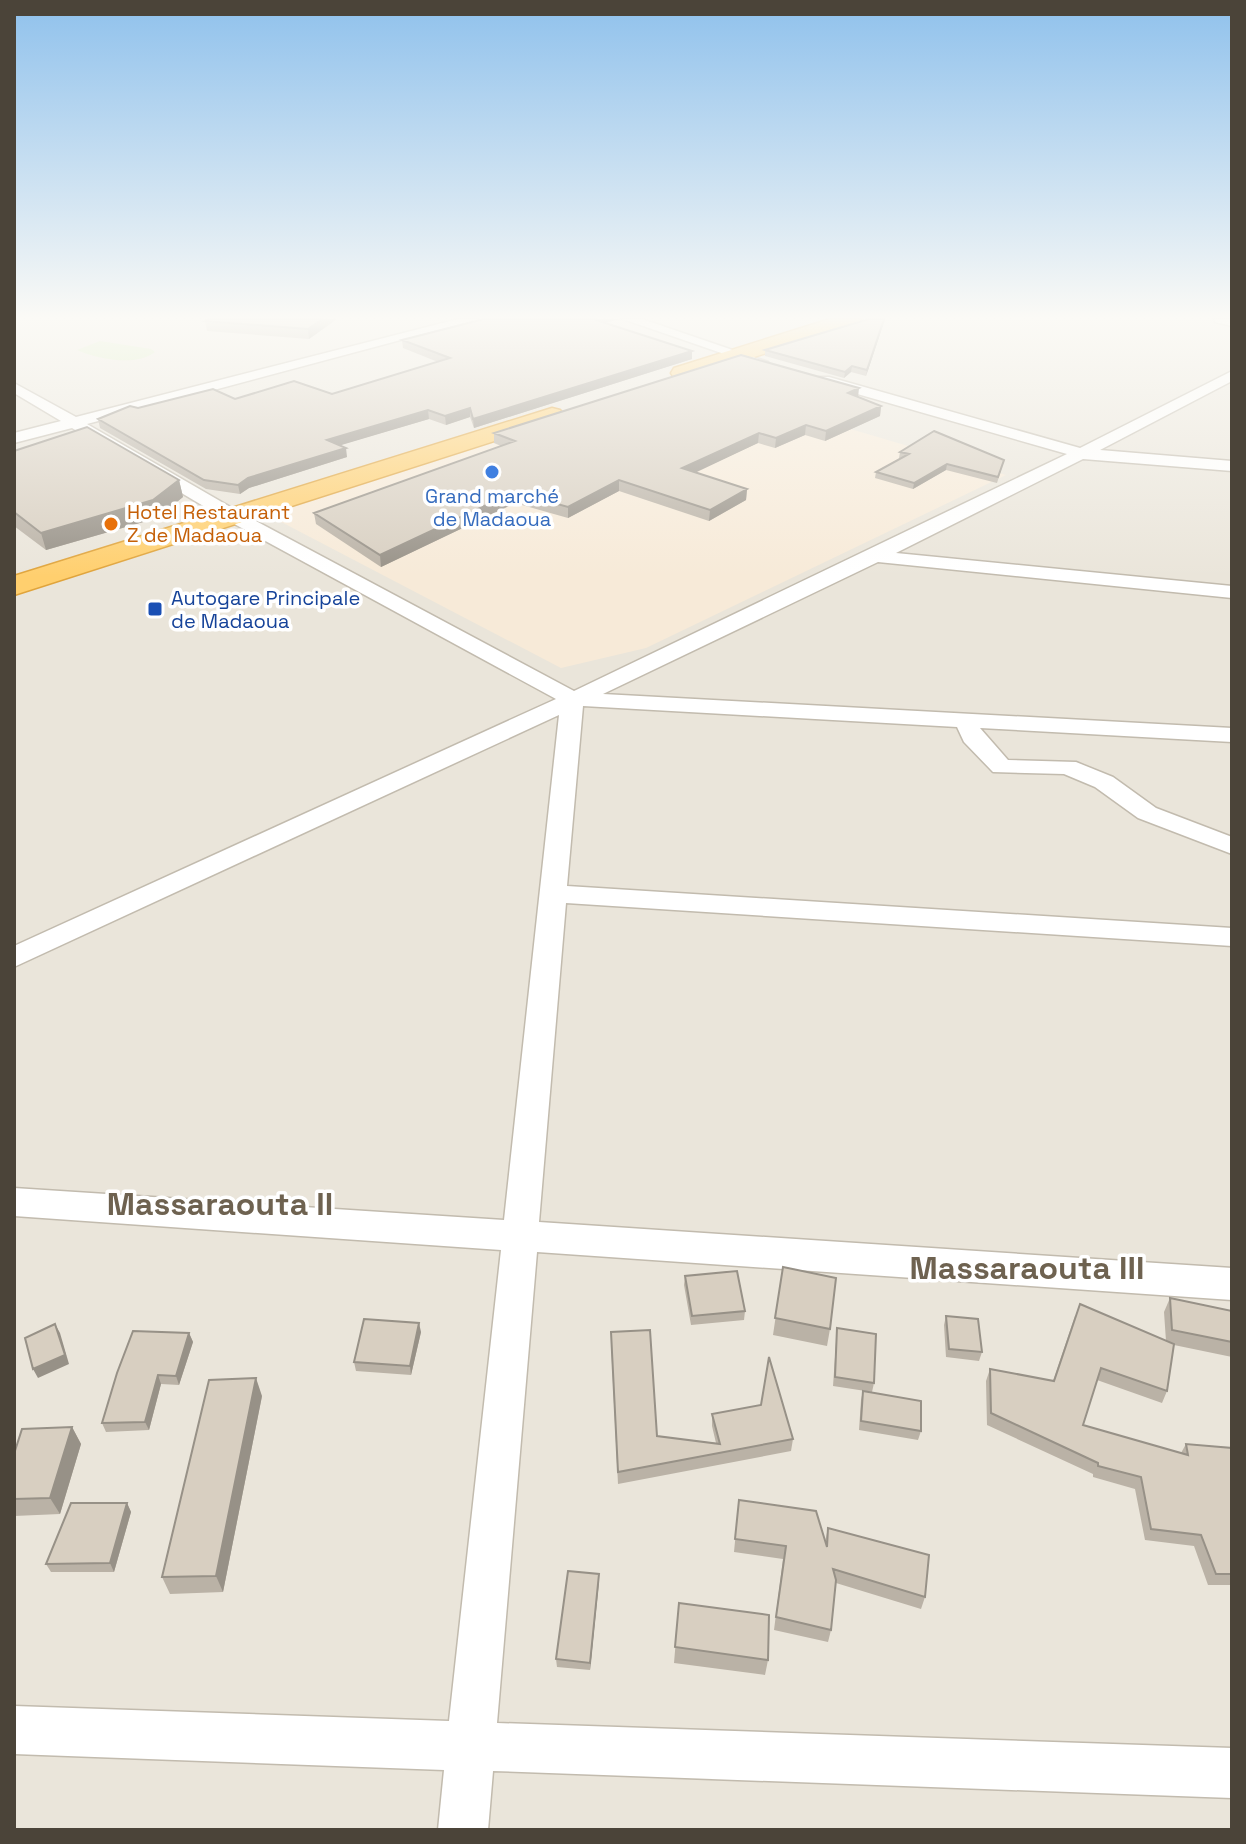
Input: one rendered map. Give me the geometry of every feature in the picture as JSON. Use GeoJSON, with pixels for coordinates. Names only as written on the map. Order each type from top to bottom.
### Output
{"type":"FeatureCollection","features":[{"type":"Feature","properties":{"kind":"highway"},"geometry":{"type":"LineString","coordinates":[[14,586],[575,408]]}},
{"type":"Feature","properties":{"kind":"street"},"geometry":{"type":"LineString","coordinates":[[46,405],[233,516],[572,699],[1232,735]]}},
{"type":"Feature","properties":{"kind":"street"},"geometry":{"type":"LineString","coordinates":[[14,438],[141,405]]}},
{"type":"Feature","properties":{"kind":"street"},"geometry":{"type":"LineString","coordinates":[[911,405],[1083,454],[1232,466]]}},
{"type":"Feature","properties":{"kind":"street"},"geometry":{"type":"LineString","coordinates":[[14,957],[879,557],[1175,405]]}},
{"type":"Feature","properties":{"kind":"street"},"geometry":{"type":"LineString","coordinates":[[879,557],[1232,592]]}},
{"type":"Feature","properties":{"kind":"street"},"geometry":{"type":"LineString","coordinates":[[463,1830],[572,699]]}},
{"type":"Feature","properties":{"kind":"street"},"geometry":{"type":"LineString","coordinates":[[966,721],[972,737],[1002,767],[1067,767],[1104,782],[1147,813],[1232,846]]}},
{"type":"Feature","properties":{"kind":"street"},"geometry":{"type":"LineString","coordinates":[[553,894],[1232,937]]}},
{"type":"Feature","properties":{"kind":"street"},"geometry":{"type":"LineString","coordinates":[[14,1202],[1232,1284]]}},
{"type":"Feature","properties":{"kind":"street"},"geometry":{"type":"LineString","coordinates":[[14,1730],[1232,1773]]}},
{"type":"Feature","properties":{"kind":"shaded area"},"geometry":{"type":"Polygon","coordinates":[[[14,405],[1232,405],[1232,1830],[14,1830],[14,405]]]}},
{"type":"Feature","properties":{"kind":"shaded area","name":"Grand marché de Madaoua"},"geometry":{"type":"Polygon","coordinates":[[[598,405],[770,405],[1006,475],[646,648],[561,668],[266,514],[598,405]]]}},
{"type":"Feature","properties":{"kind":"building"},"geometry":{"type":"Polygon","coordinates":[[[150,405],[518,405],[473,419],[470,408],[445,416],[428,410],[327,440],[346,448],[248,478],[238,485],[204,480],[98,419],[130,406],[150,405]]]}},
{"type":"Feature","properties":{"kind":"building"},"geometry":{"type":"Polygon","coordinates":[[[582,405],[881,406],[826,431],[806,425],[776,438],[759,433],[682,468],[747,489],[710,510],[619,480],[568,507],[514,492],[380,555],[314,513],[515,441],[494,433],[582,405]]]}},
{"type":"Feature","properties":{"kind":"building"},"geometry":{"type":"Polygon","coordinates":[[[87,427],[179,480],[153,500],[41,533],[14,512],[14,451],[87,427]]]}},
{"type":"Feature","properties":{"kind":"building"},"geometry":{"type":"Polygon","coordinates":[[[934,431],[1004,460],[998,477],[947,464],[914,483],[876,472],[909,454],[900,452],[934,431]]]}},
{"type":"Feature","properties":{"kind":"building"},"geometry":{"type":"Polygon","coordinates":[[[783,1267],[836,1278],[830,1329],[775,1318],[783,1267]]]}},
{"type":"Feature","properties":{"kind":"building"},"geometry":{"type":"Polygon","coordinates":[[[737,1271],[745,1311],[692,1316],[685,1276],[737,1271]]]}},
{"type":"Feature","properties":{"kind":"building"},"geometry":{"type":"Polygon","coordinates":[[[1170,1298],[1232,1311],[1232,1342],[1172,1330],[1170,1298]]]}},
{"type":"Feature","properties":{"kind":"building"},"geometry":{"type":"Polygon","coordinates":[[[1080,1304],[1174,1344],[1167,1391],[1101,1368],[1083,1425],[1188,1455],[1186,1444],[1232,1448],[1232,1574],[1216,1574],[1201,1535],[1151,1529],[1141,1477],[1098,1466],[1098,1463],[991,1413],[990,1369],[1054,1381],[1080,1304]]]}},
{"type":"Feature","properties":{"kind":"building"},"geometry":{"type":"Polygon","coordinates":[[[946,1316],[978,1319],[982,1352],[949,1349],[946,1316]]]}},
{"type":"Feature","properties":{"kind":"building"},"geometry":{"type":"Polygon","coordinates":[[[364,1319],[419,1323],[410,1366],[354,1362],[364,1319]]]}},
{"type":"Feature","properties":{"kind":"building"},"geometry":{"type":"Polygon","coordinates":[[[55,1324],[65,1355],[33,1369],[25,1338],[55,1324]]]}},
{"type":"Feature","properties":{"kind":"building"},"geometry":{"type":"Polygon","coordinates":[[[837,1328],[876,1334],[874,1383],[835,1377],[837,1328]]]}},
{"type":"Feature","properties":{"kind":"building"},"geometry":{"type":"Polygon","coordinates":[[[650,1330],[657,1436],[720,1444],[712,1414],[761,1405],[769,1357],[793,1439],[618,1472],[611,1332],[650,1330]]]}},
{"type":"Feature","properties":{"kind":"building"},"geometry":{"type":"Polygon","coordinates":[[[133,1331],[189,1333],[176,1376],[158,1375],[145,1422],[102,1423],[117,1373],[133,1331]]]}},
{"type":"Feature","properties":{"kind":"building"},"geometry":{"type":"Polygon","coordinates":[[[256,1378],[216,1576],[162,1577],[209,1380],[256,1378]]]}},
{"type":"Feature","properties":{"kind":"building"},"geometry":{"type":"Polygon","coordinates":[[[863,1391],[921,1401],[921,1431],[861,1421],[863,1391]]]}},
{"type":"Feature","properties":{"kind":"building"},"geometry":{"type":"Polygon","coordinates":[[[72,1427],[50,1498],[14,1499],[14,1454],[22,1429],[72,1427]]]}},
{"type":"Feature","properties":{"kind":"building"},"geometry":{"type":"Polygon","coordinates":[[[739,1500],[816,1511],[827,1547],[828,1528],[929,1555],[925,1597],[833,1569],[836,1580],[831,1630],[776,1617],[786,1546],[735,1539],[739,1500]]]}},
{"type":"Feature","properties":{"kind":"building"},"geometry":{"type":"Polygon","coordinates":[[[71,1503],[127,1503],[110,1563],[46,1564],[71,1503]]]}},
{"type":"Feature","properties":{"kind":"building"},"geometry":{"type":"Polygon","coordinates":[[[568,1571],[599,1574],[590,1663],[556,1659],[568,1571]]]}},
{"type":"Feature","properties":{"kind":"building"},"geometry":{"type":"Polygon","coordinates":[[[679,1603],[769,1615],[768,1660],[675,1647],[679,1603]]]}},
{"type":"Feature","properties":{"kind":"place","name":"Grand marché de Madaoua"},"geometry":{"type":"Point","coordinates":[492,472]}},
{"type":"Feature","properties":{"kind":"place","name":"Hotel Restaurant Z de Madaoua"},"geometry":{"type":"Point","coordinates":[111,524]}},
{"type":"Feature","properties":{"kind":"place","name":"Autogare Principale de Madaoua"},"geometry":{"type":"Point","coordinates":[155,609]}},
{"type":"Feature","properties":{"kind":"district","name":"Massaraouta II"},"geometry":{"type":"Point","coordinates":[220,1204]}},
{"type":"Feature","properties":{"kind":"district","name":"Massaraouta III"},"geometry":{"type":"Point","coordinates":[1027,1268]}}]}
